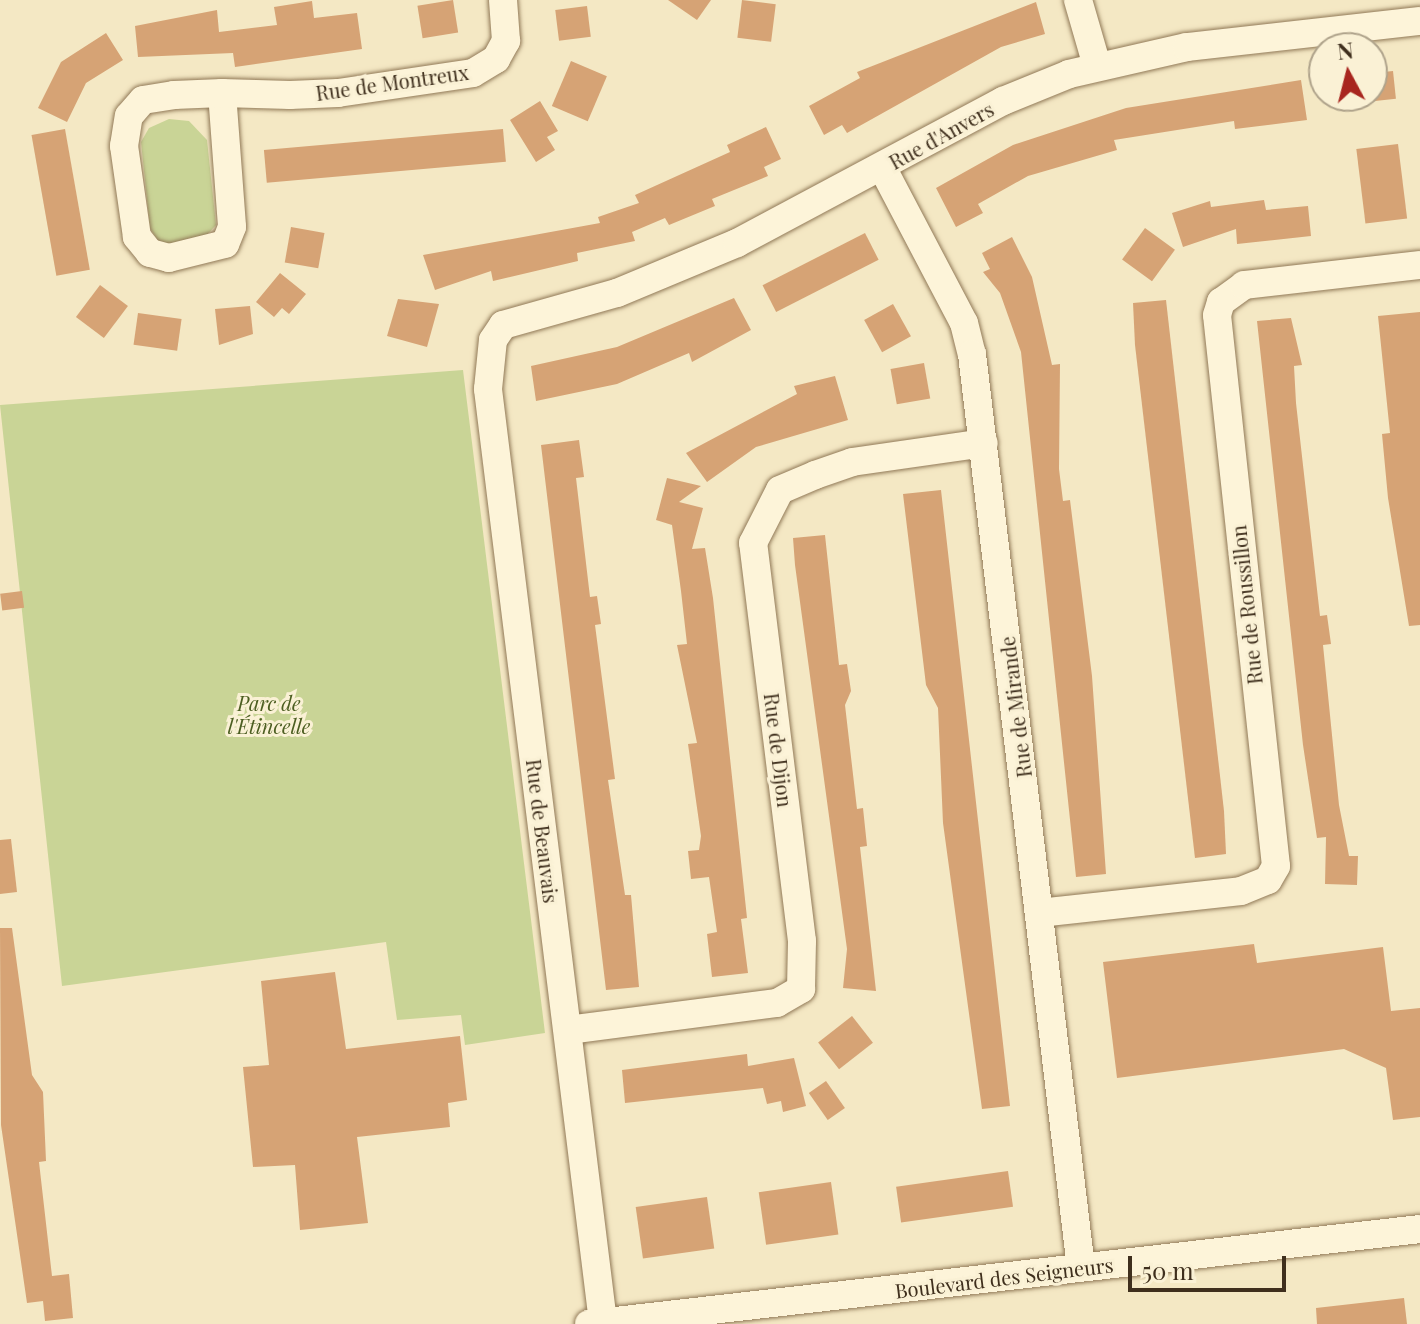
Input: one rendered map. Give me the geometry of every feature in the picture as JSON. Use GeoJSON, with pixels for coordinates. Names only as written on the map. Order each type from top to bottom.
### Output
{"type":"FeatureCollection","features":[{"type":"Feature","properties":{"kind":"street","name":"Rue de Montreux"},"geometry":{"type":"LineString","coordinates":[[222,93],[232,227],[225,244],[178,257],[150,253],[137,237],[124,146],[129,116],[143,100],[222,93],[338,93],[473,73],[496,59],[506,41],[503,0]]}},
{"type":"Feature","properties":{"kind":"street"},"geometry":{"type":"LineString","coordinates":[[1078,0],[1097,66]]}},
{"type":"Feature","properties":{"kind":"street","name":"Rue d'Anvers"},"geometry":{"type":"LineString","coordinates":[[493,340],[503,325],[617,293],[737,243],[1003,101],[1097,66],[1187,47],[1420,21]]}},
{"type":"Feature","properties":{"kind":"street","name":"Rue de Mirande"},"geometry":{"type":"LineString","coordinates":[[882,167],[964,323],[984,443],[1081,1268]]}},
{"type":"Feature","properties":{"kind":"street","name":"Rue de Roussillon"},"geometry":{"type":"LineString","coordinates":[[1039,913],[1241,891],[1268,880],[1276,866],[1217,315],[1244,285],[1420,265]]}},
{"type":"Feature","properties":{"kind":"street","name":"Rue de Beauvais"},"geometry":{"type":"LineString","coordinates":[[493,340],[488,389],[568,1030],[596,1323]]}},
{"type":"Feature","properties":{"kind":"street","name":"Rue de Dijon"},"geometry":{"type":"LineString","coordinates":[[568,1030],[777,1003],[801,989],[802,941],[753,543],[780,490],[803,480],[852,462],[984,443]]}},
{"type":"Feature","properties":{"kind":"street","name":"Boulevard des Seigneurs"},"geometry":{"type":"LineString","coordinates":[[596,1323],[1420,1229]]}},
{"type":"Feature","properties":{"kind":"green space"},"geometry":{"type":"Polygon","coordinates":[[[169,119],[189,121],[207,140],[216,225],[193,250],[158,241],[150,228],[141,142],[149,128],[169,119]]]}},
{"type":"Feature","properties":{"kind":"green space","name":"Parc de l'Étincelle"},"geometry":{"type":"Polygon","coordinates":[[[463,370],[545,1033],[465,1045],[461,1015],[397,1020],[386,942],[62,986],[0,405],[463,370]]]}},
{"type":"Feature","properties":{"kind":"building"},"geometry":{"type":"Polygon","coordinates":[[[453,0],[458,33],[423,38],[417,6],[453,0]]]}},
{"type":"Feature","properties":{"kind":"building"},"geometry":{"type":"Polygon","coordinates":[[[668,0],[711,0],[697,20],[668,0]]]}},
{"type":"Feature","properties":{"kind":"building"},"geometry":{"type":"Polygon","coordinates":[[[742,0],[776,4],[771,42],[737,38],[742,0]]]}},
{"type":"Feature","properties":{"kind":"building"},"geometry":{"type":"Polygon","coordinates":[[[312,1],[314,18],[357,13],[362,49],[235,67],[233,53],[138,57],[135,26],[217,10],[219,32],[277,25],[274,7],[312,1]]]}},
{"type":"Feature","properties":{"kind":"building"},"geometry":{"type":"Polygon","coordinates":[[[1036,2],[1045,34],[1001,47],[847,133],[842,125],[824,135],[809,106],[860,78],[857,72],[1036,2]]]}},
{"type":"Feature","properties":{"kind":"building"},"geometry":{"type":"Polygon","coordinates":[[[587,6],[591,37],[559,41],[555,10],[587,6]]]}},
{"type":"Feature","properties":{"kind":"building"},"geometry":{"type":"Polygon","coordinates":[[[106,33],[123,60],[86,83],[67,122],[38,108],[61,62],[106,33]]]}},
{"type":"Feature","properties":{"kind":"building"},"geometry":{"type":"Polygon","coordinates":[[[571,61],[607,76],[588,121],[552,106],[571,61]]]}},
{"type":"Feature","properties":{"kind":"building"},"geometry":{"type":"Polygon","coordinates":[[[1393,71],[1396,99],[1388,100],[1388,72],[1393,71]]]}},
{"type":"Feature","properties":{"kind":"building"},"geometry":{"type":"Polygon","coordinates":[[[1301,80],[1307,120],[1235,129],[1234,121],[1114,140],[1117,150],[1028,176],[978,204],[983,213],[956,227],[936,188],[1013,145],[1126,108],[1301,80]]]}},
{"type":"Feature","properties":{"kind":"building"},"geometry":{"type":"Polygon","coordinates":[[[540,101],[558,131],[547,137],[555,150],[536,162],[510,120],[540,101]]]}},
{"type":"Feature","properties":{"kind":"building"},"geometry":{"type":"Polygon","coordinates":[[[766,127],[781,159],[764,167],[768,176],[712,199],[715,206],[669,225],[665,218],[632,232],[635,241],[577,253],[578,261],[493,281],[491,271],[435,290],[423,255],[600,223],[598,217],[639,203],[635,195],[730,152],[727,145],[766,127]]]}},
{"type":"Feature","properties":{"kind":"building"},"geometry":{"type":"Polygon","coordinates":[[[65,129],[90,270],[56,276],[32,135],[65,129]]]}},
{"type":"Feature","properties":{"kind":"building"},"geometry":{"type":"Polygon","coordinates":[[[503,129],[506,162],[267,183],[264,150],[503,129]]]}},
{"type":"Feature","properties":{"kind":"building"},"geometry":{"type":"Polygon","coordinates":[[[1398,144],[1407,218],[1365,224],[1356,149],[1398,144]]]}},
{"type":"Feature","properties":{"kind":"building"},"geometry":{"type":"Polygon","coordinates":[[[1264,200],[1266,210],[1308,206],[1311,236],[1237,244],[1236,229],[1183,247],[1172,213],[1210,201],[1211,207],[1264,200]]]}},
{"type":"Feature","properties":{"kind":"building"},"geometry":{"type":"Polygon","coordinates":[[[291,227],[324,233],[318,268],[285,262],[291,227]]]}},
{"type":"Feature","properties":{"kind":"building"},"geometry":{"type":"Polygon","coordinates":[[[1145,228],[1175,250],[1152,281],[1122,260],[1145,228]]]}},
{"type":"Feature","properties":{"kind":"building"},"geometry":{"type":"Polygon","coordinates":[[[865,233],[879,260],[776,312],[763,285],[865,233]]]}},
{"type":"Feature","properties":{"kind":"building"},"geometry":{"type":"Polygon","coordinates":[[[1012,237],[1032,277],[1052,365],[1060,364],[1059,469],[1063,501],[1070,500],[1092,676],[1106,874],[1076,877],[1021,352],[1000,293],[983,272],[990,269],[982,253],[1012,237]]]}},
{"type":"Feature","properties":{"kind":"building"},"geometry":{"type":"Polygon","coordinates":[[[280,273],[306,294],[289,314],[282,308],[274,317],[256,302],[280,273]]]}},
{"type":"Feature","properties":{"kind":"building"},"geometry":{"type":"Polygon","coordinates":[[[100,285],[128,306],[104,338],[76,317],[100,285]]]}},
{"type":"Feature","properties":{"kind":"building"},"geometry":{"type":"Polygon","coordinates":[[[734,298],[751,330],[692,362],[689,353],[617,384],[536,401],[531,366],[617,347],[734,298]]]}},
{"type":"Feature","properties":{"kind":"building"},"geometry":{"type":"Polygon","coordinates":[[[398,299],[439,304],[427,347],[387,336],[398,299]]]}},
{"type":"Feature","properties":{"kind":"building"},"geometry":{"type":"Polygon","coordinates":[[[1166,300],[1224,811],[1226,854],[1195,858],[1135,345],[1133,303],[1166,300]]]}},
{"type":"Feature","properties":{"kind":"building"},"geometry":{"type":"Polygon","coordinates":[[[893,304],[911,336],[882,352],[864,320],[893,304]]]}},
{"type":"Feature","properties":{"kind":"building"},"geometry":{"type":"Polygon","coordinates":[[[250,306],[253,334],[219,345],[215,309],[250,306]]]}},
{"type":"Feature","properties":{"kind":"building"},"geometry":{"type":"Polygon","coordinates":[[[1420,312],[1420,625],[1409,626],[1388,498],[1382,434],[1390,433],[1378,316],[1420,312]]]}},
{"type":"Feature","properties":{"kind":"building"},"geometry":{"type":"Polygon","coordinates":[[[138,313],[182,319],[177,351],[134,345],[138,313]]]}},
{"type":"Feature","properties":{"kind":"building"},"geometry":{"type":"Polygon","coordinates":[[[1291,318],[1302,365],[1294,366],[1296,403],[1320,616],[1327,615],[1331,644],[1323,645],[1339,805],[1349,856],[1358,856],[1357,885],[1325,884],[1326,837],[1317,838],[1303,745],[1257,321],[1291,318]]]}},
{"type":"Feature","properties":{"kind":"building"},"geometry":{"type":"Polygon","coordinates":[[[924,363],[930,398],[897,404],[891,369],[924,363]]]}},
{"type":"Feature","properties":{"kind":"building"},"geometry":{"type":"Polygon","coordinates":[[[835,376],[848,420],[756,447],[707,482],[686,453],[797,394],[794,386],[835,376]]]}},
{"type":"Feature","properties":{"kind":"building"},"geometry":{"type":"Polygon","coordinates":[[[579,440],[584,477],[576,478],[590,597],[597,596],[601,624],[595,625],[615,779],[608,780],[625,895],[631,895],[639,987],[606,990],[541,445],[579,440]]]}},
{"type":"Feature","properties":{"kind":"building"},"geometry":{"type":"Polygon","coordinates":[[[667,478],[701,486],[679,502],[703,508],[692,549],[705,548],[713,598],[747,918],[741,919],[748,973],[712,977],[707,934],[717,932],[709,877],[691,879],[688,851],[699,850],[701,836],[688,744],[697,743],[677,645],[687,644],[672,525],[656,520],[667,478]]]}},
{"type":"Feature","properties":{"kind":"building"},"geometry":{"type":"Polygon","coordinates":[[[941,490],[1010,1106],[982,1109],[943,823],[938,708],[926,685],[903,494],[941,490]]]}},
{"type":"Feature","properties":{"kind":"building"},"geometry":{"type":"Polygon","coordinates":[[[825,535],[839,665],[847,664],[851,691],[845,705],[857,809],[863,808],[867,846],[860,847],[876,991],[843,988],[847,949],[795,565],[793,538],[825,535]]]}},
{"type":"Feature","properties":{"kind":"building"},"geometry":{"type":"Polygon","coordinates":[[[22,591],[24,608],[2,611],[0,594],[22,591]]]}},
{"type":"Feature","properties":{"kind":"building"},"geometry":{"type":"Polygon","coordinates":[[[11,839],[17,892],[0,894],[0,840],[11,839]]]}},
{"type":"Feature","properties":{"kind":"building"},"geometry":{"type":"Polygon","coordinates":[[[0,928],[12,928],[32,1075],[43,1092],[46,1161],[39,1162],[52,1276],[69,1274],[73,1318],[45,1321],[43,1301],[27,1303],[1,1125],[0,928]]]}},
{"type":"Feature","properties":{"kind":"building"},"geometry":{"type":"Polygon","coordinates":[[[1254,944],[1257,963],[1383,947],[1391,1011],[1420,1008],[1420,1117],[1393,1120],[1386,1068],[1344,1049],[1117,1078],[1103,962],[1254,944]]]}},
{"type":"Feature","properties":{"kind":"building"},"geometry":{"type":"Polygon","coordinates":[[[335,972],[346,1049],[460,1036],[467,1100],[448,1103],[450,1127],[357,1137],[368,1223],[300,1230],[295,1165],[253,1167],[243,1067],[269,1065],[261,981],[335,972]]]}},
{"type":"Feature","properties":{"kind":"building"},"geometry":{"type":"Polygon","coordinates":[[[852,1016],[873,1043],[839,1069],[818,1042],[852,1016]]]}},
{"type":"Feature","properties":{"kind":"building"},"geometry":{"type":"Polygon","coordinates":[[[747,1054],[748,1066],[794,1058],[806,1106],[783,1112],[781,1101],[767,1104],[763,1088],[625,1103],[622,1070],[747,1054]]]}},
{"type":"Feature","properties":{"kind":"building"},"geometry":{"type":"Polygon","coordinates":[[[826,1081],[845,1108],[828,1120],[809,1093],[826,1081]]]}},
{"type":"Feature","properties":{"kind":"building"},"geometry":{"type":"Polygon","coordinates":[[[1008,1171],[1013,1207],[901,1222],[896,1187],[1008,1171]]]}},
{"type":"Feature","properties":{"kind":"building"},"geometry":{"type":"Polygon","coordinates":[[[831,1182],[838,1234],[766,1245],[759,1192],[831,1182]]]}},
{"type":"Feature","properties":{"kind":"building"},"geometry":{"type":"Polygon","coordinates":[[[707,1197],[714,1248],[643,1259],[636,1207],[707,1197]]]}},
{"type":"Feature","properties":{"kind":"building"},"geometry":{"type":"Polygon","coordinates":[[[1404,1298],[1407,1324],[1317,1324],[1316,1308],[1404,1298]]]}}]}
